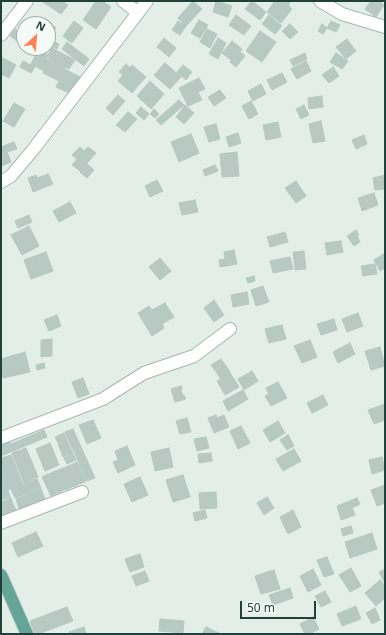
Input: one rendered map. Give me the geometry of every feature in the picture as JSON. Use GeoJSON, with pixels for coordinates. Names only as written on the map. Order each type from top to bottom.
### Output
{"type":"FeatureCollection","features":[{"type":"Feature","properties":{"kind":"main road"},"geometry":{"type":"LineString","coordinates":[[1,575],[27,634]]}},
{"type":"Feature","properties":{"kind":"street"},"geometry":{"type":"LineString","coordinates":[[1,35],[26,1]]}},
{"type":"Feature","properties":{"kind":"street"},"geometry":{"type":"LineString","coordinates":[[123,1],[138,13]]}},
{"type":"Feature","properties":{"kind":"street"},"geometry":{"type":"LineString","coordinates":[[1,182],[11,176],[32,151],[147,1]]}},
{"type":"Feature","properties":{"kind":"street"},"geometry":{"type":"LineString","coordinates":[[320,1],[342,14],[385,27]]}},
{"type":"Feature","properties":{"kind":"street"},"geometry":{"type":"LineString","coordinates":[[1,438],[103,399],[144,373],[194,356],[230,329]]}},
{"type":"Feature","properties":{"kind":"street"},"geometry":{"type":"LineString","coordinates":[[1,523],[82,492]]}},
{"type":"Feature","properties":{"kind":"building"},"geometry":{"type":"Polygon","coordinates":[[[62,1],[68,5],[61,14],[43,2],[62,1]]]}},
{"type":"Feature","properties":{"kind":"building"},"geometry":{"type":"Polygon","coordinates":[[[96,1],[102,1],[111,7],[96,29],[83,20],[96,1]]]}},
{"type":"Feature","properties":{"kind":"building"},"geometry":{"type":"Polygon","coordinates":[[[193,1],[202,9],[186,26],[178,18],[193,1]]]}},
{"type":"Feature","properties":{"kind":"building"},"geometry":{"type":"Polygon","coordinates":[[[216,1],[232,6],[228,17],[213,12],[216,1]]]}},
{"type":"Feature","properties":{"kind":"building"},"geometry":{"type":"Polygon","coordinates":[[[252,1],[266,12],[260,20],[245,9],[252,1]]]}},
{"type":"Feature","properties":{"kind":"building"},"geometry":{"type":"Polygon","coordinates":[[[275,1],[283,1],[285,3],[289,1],[290,2],[288,5],[292,9],[281,23],[267,12],[275,1]]]}},
{"type":"Feature","properties":{"kind":"building"},"geometry":{"type":"Polygon","coordinates":[[[371,1],[379,1],[384,5],[376,17],[365,9],[371,1]]]}},
{"type":"Feature","properties":{"kind":"building"},"geometry":{"type":"Polygon","coordinates":[[[236,15],[251,26],[244,35],[229,25],[236,15]]]}},
{"type":"Feature","properties":{"kind":"building"},"geometry":{"type":"Polygon","coordinates":[[[269,15],[282,26],[275,34],[262,24],[269,15]]]}},
{"type":"Feature","properties":{"kind":"building"},"geometry":{"type":"Polygon","coordinates":[[[199,20],[208,25],[200,38],[191,33],[199,20]]]}},
{"type":"Feature","properties":{"kind":"building"},"geometry":{"type":"Polygon","coordinates":[[[74,21],[83,28],[72,43],[63,36],[74,21]]]}},
{"type":"Feature","properties":{"kind":"building"},"geometry":{"type":"Polygon","coordinates":[[[178,21],[186,26],[180,35],[172,30],[178,21]]]}},
{"type":"Feature","properties":{"kind":"building"},"geometry":{"type":"Polygon","coordinates":[[[331,21],[340,25],[336,32],[327,28],[331,21]]]}},
{"type":"Feature","properties":{"kind":"building"},"geometry":{"type":"Polygon","coordinates":[[[290,24],[298,32],[290,39],[282,31],[290,24]]]}},
{"type":"Feature","properties":{"kind":"building"},"geometry":{"type":"Polygon","coordinates":[[[322,24],[327,28],[323,34],[318,31],[322,24]]]}},
{"type":"Feature","properties":{"kind":"building"},"geometry":{"type":"Polygon","coordinates":[[[15,29],[16,30],[16,40],[10,36],[15,29]]]}},
{"type":"Feature","properties":{"kind":"building"},"geometry":{"type":"Polygon","coordinates":[[[207,29],[217,34],[210,48],[200,42],[207,29]]]}},
{"type":"Feature","properties":{"kind":"building"},"geometry":{"type":"Polygon","coordinates":[[[260,31],[276,42],[262,62],[246,51],[260,31]]]}},
{"type":"Feature","properties":{"kind":"building"},"geometry":{"type":"Polygon","coordinates":[[[164,38],[176,48],[169,57],[157,47],[164,38]]]}},
{"type":"Feature","properties":{"kind":"building"},"geometry":{"type":"Polygon","coordinates":[[[218,38],[226,43],[218,59],[209,54],[218,38]]]}},
{"type":"Feature","properties":{"kind":"building"},"geometry":{"type":"Polygon","coordinates":[[[347,39],[356,51],[346,59],[336,47],[347,39]]]}},
{"type":"Feature","properties":{"kind":"building"},"geometry":{"type":"Polygon","coordinates":[[[232,41],[242,49],[240,52],[245,56],[236,67],[230,62],[231,60],[222,53],[232,41]]]}},
{"type":"Feature","properties":{"kind":"building"},"geometry":{"type":"Polygon","coordinates":[[[67,42],[89,59],[84,66],[62,49],[67,42]]]}},
{"type":"Feature","properties":{"kind":"building"},"geometry":{"type":"Polygon","coordinates":[[[56,43],[59,44],[56,48],[56,43]]]}},
{"type":"Feature","properties":{"kind":"building"},"geometry":{"type":"Polygon","coordinates":[[[56,50],[75,60],[69,69],[65,67],[59,81],[43,73],[50,59],[47,57],[56,56],[56,50]]]}},
{"type":"Feature","properties":{"kind":"building"},"geometry":{"type":"Polygon","coordinates":[[[305,53],[307,59],[293,66],[290,60],[305,53]]]}},
{"type":"Feature","properties":{"kind":"building"},"geometry":{"type":"Polygon","coordinates":[[[336,53],[348,61],[342,69],[330,62],[336,53]]]}},
{"type":"Feature","properties":{"kind":"building"},"geometry":{"type":"Polygon","coordinates":[[[35,56],[48,56],[46,59],[49,60],[44,71],[31,64],[35,56]]]}},
{"type":"Feature","properties":{"kind":"building"},"geometry":{"type":"Polygon","coordinates":[[[3,58],[16,65],[9,78],[1,74],[1,62],[3,58]]]}},
{"type":"Feature","properties":{"kind":"building"},"geometry":{"type":"Polygon","coordinates":[[[23,61],[35,67],[31,73],[20,67],[23,61]]]}},
{"type":"Feature","properties":{"kind":"building"},"geometry":{"type":"Polygon","coordinates":[[[306,61],[311,71],[297,79],[291,69],[306,61]]]}},
{"type":"Feature","properties":{"kind":"building"},"geometry":{"type":"Polygon","coordinates":[[[165,63],[181,77],[170,89],[154,75],[165,63]]]}},
{"type":"Feature","properties":{"kind":"building"},"geometry":{"type":"Polygon","coordinates":[[[126,64],[130,68],[132,65],[146,77],[132,93],[118,81],[123,75],[119,72],[126,64]]]}},
{"type":"Feature","properties":{"kind":"building"},"geometry":{"type":"Polygon","coordinates":[[[183,65],[192,72],[186,80],[177,72],[183,65]]]}},
{"type":"Feature","properties":{"kind":"building"},"geometry":{"type":"Polygon","coordinates":[[[333,67],[339,76],[329,83],[322,75],[333,67]]]}},
{"type":"Feature","properties":{"kind":"building"},"geometry":{"type":"Polygon","coordinates":[[[65,69],[80,77],[71,94],[56,87],[65,69]]]}},
{"type":"Feature","properties":{"kind":"building"},"geometry":{"type":"Polygon","coordinates":[[[282,73],[287,82],[272,90],[267,80],[282,73]]]}},
{"type":"Feature","properties":{"kind":"building"},"geometry":{"type":"Polygon","coordinates":[[[199,78],[205,89],[198,92],[202,100],[188,106],[179,88],[199,78]]]}},
{"type":"Feature","properties":{"kind":"building"},"geometry":{"type":"Polygon","coordinates":[[[150,81],[164,94],[151,109],[137,96],[150,81]]]}},
{"type":"Feature","properties":{"kind":"building"},"geometry":{"type":"Polygon","coordinates":[[[261,84],[266,94],[253,101],[248,91],[261,84]]]}},
{"type":"Feature","properties":{"kind":"building"},"geometry":{"type":"Polygon","coordinates":[[[220,90],[226,98],[214,106],[208,97],[220,90]]]}},
{"type":"Feature","properties":{"kind":"building"},"geometry":{"type":"Polygon","coordinates":[[[118,95],[125,101],[113,115],[106,108],[118,95]]]}},
{"type":"Feature","properties":{"kind":"building"},"geometry":{"type":"Polygon","coordinates":[[[322,96],[323,107],[309,109],[308,98],[322,96]]]}},
{"type":"Feature","properties":{"kind":"building"},"geometry":{"type":"Polygon","coordinates":[[[179,100],[184,105],[161,125],[156,120],[179,100]]]}},
{"type":"Feature","properties":{"kind":"building"},"geometry":{"type":"Polygon","coordinates":[[[251,101],[258,114],[249,119],[242,106],[251,101]]]}},
{"type":"Feature","properties":{"kind":"building"},"geometry":{"type":"Polygon","coordinates":[[[14,103],[25,109],[14,127],[3,121],[14,103]]]}},
{"type":"Feature","properties":{"kind":"building"},"geometry":{"type":"Polygon","coordinates":[[[185,105],[194,113],[184,124],[176,117],[185,105]]]}},
{"type":"Feature","properties":{"kind":"building"},"geometry":{"type":"Polygon","coordinates":[[[304,105],[309,115],[301,119],[296,109],[304,105]]]}},
{"type":"Feature","properties":{"kind":"building"},"geometry":{"type":"Polygon","coordinates":[[[141,107],[149,114],[144,120],[136,113],[141,107]]]}},
{"type":"Feature","properties":{"kind":"building"},"geometry":{"type":"Polygon","coordinates":[[[154,109],[159,114],[155,118],[150,114],[154,109]]]}},
{"type":"Feature","properties":{"kind":"building"},"geometry":{"type":"Polygon","coordinates":[[[128,112],[137,119],[125,132],[116,125],[128,112]]]}},
{"type":"Feature","properties":{"kind":"building"},"geometry":{"type":"Polygon","coordinates":[[[321,121],[325,141],[313,143],[309,124],[321,121]]]}},
{"type":"Feature","properties":{"kind":"building"},"geometry":{"type":"Polygon","coordinates":[[[278,122],[281,137],[266,140],[263,125],[278,122]]]}},
{"type":"Feature","properties":{"kind":"building"},"geometry":{"type":"Polygon","coordinates":[[[216,124],[220,139],[209,142],[204,127],[216,124]]]}},
{"type":"Feature","properties":{"kind":"building"},"geometry":{"type":"Polygon","coordinates":[[[238,133],[241,143],[229,147],[226,137],[238,133]]]}},
{"type":"Feature","properties":{"kind":"building"},"geometry":{"type":"Polygon","coordinates":[[[191,134],[199,153],[179,162],[171,142],[191,134]]]}},
{"type":"Feature","properties":{"kind":"building"},"geometry":{"type":"Polygon","coordinates":[[[364,135],[367,144],[356,149],[352,140],[364,135]]]}},
{"type":"Feature","properties":{"kind":"building"},"geometry":{"type":"Polygon","coordinates":[[[14,142],[17,149],[7,152],[11,162],[1,166],[1,147],[14,142]]]}},
{"type":"Feature","properties":{"kind":"building"},"geometry":{"type":"Polygon","coordinates":[[[80,147],[84,151],[88,147],[96,153],[80,171],[72,165],[77,159],[72,155],[80,147]]]}},
{"type":"Feature","properties":{"kind":"building"},"geometry":{"type":"Polygon","coordinates":[[[237,152],[239,176],[222,177],[220,154],[237,152]]]}},
{"type":"Feature","properties":{"kind":"building"},"geometry":{"type":"Polygon","coordinates":[[[87,164],[94,170],[87,178],[80,172],[87,164]]]}},
{"type":"Feature","properties":{"kind":"building"},"geometry":{"type":"Polygon","coordinates":[[[215,165],[218,171],[205,176],[203,170],[215,165]]]}},
{"type":"Feature","properties":{"kind":"building"},"geometry":{"type":"Polygon","coordinates":[[[48,174],[53,184],[33,192],[28,178],[36,175],[37,178],[48,174]]]}},
{"type":"Feature","properties":{"kind":"building"},"geometry":{"type":"Polygon","coordinates":[[[385,175],[385,189],[375,190],[373,178],[385,175]]]}},
{"type":"Feature","properties":{"kind":"building"},"geometry":{"type":"Polygon","coordinates":[[[157,180],[163,191],[150,197],[145,186],[157,180]]]}},
{"type":"Feature","properties":{"kind":"building"},"geometry":{"type":"Polygon","coordinates":[[[296,181],[306,196],[296,203],[285,188],[296,181]]]}},
{"type":"Feature","properties":{"kind":"building"},"geometry":{"type":"Polygon","coordinates":[[[374,193],[378,205],[362,211],[358,198],[374,193]]]}},
{"type":"Feature","properties":{"kind":"building"},"geometry":{"type":"Polygon","coordinates":[[[195,200],[198,212],[182,215],[179,203],[195,200]]]}},
{"type":"Feature","properties":{"kind":"building"},"geometry":{"type":"Polygon","coordinates":[[[70,202],[76,213],[59,222],[53,211],[70,202]]]}},
{"type":"Feature","properties":{"kind":"building"},"geometry":{"type":"Polygon","coordinates":[[[29,215],[32,222],[18,228],[15,221],[29,215]]]}},
{"type":"Feature","properties":{"kind":"building"},"geometry":{"type":"Polygon","coordinates":[[[29,226],[39,246],[22,255],[11,235],[29,226]]]}},
{"type":"Feature","properties":{"kind":"building"},"geometry":{"type":"Polygon","coordinates":[[[356,230],[359,235],[357,236],[360,242],[354,246],[347,236],[356,230]]]}},
{"type":"Feature","properties":{"kind":"building"},"geometry":{"type":"Polygon","coordinates":[[[285,232],[288,242],[270,247],[267,237],[285,232]]]}},
{"type":"Feature","properties":{"kind":"building"},"geometry":{"type":"Polygon","coordinates":[[[341,241],[343,252],[327,255],[325,243],[341,241]]]}},
{"type":"Feature","properties":{"kind":"building"},"geometry":{"type":"Polygon","coordinates":[[[234,250],[237,264],[220,267],[219,260],[225,259],[224,252],[234,250]]]}},
{"type":"Feature","properties":{"kind":"building"},"geometry":{"type":"Polygon","coordinates":[[[304,251],[306,269],[295,270],[293,252],[304,251]]]}},
{"type":"Feature","properties":{"kind":"building"},"geometry":{"type":"Polygon","coordinates":[[[46,252],[53,271],[31,279],[24,260],[46,252]]]}},
{"type":"Feature","properties":{"kind":"building"},"geometry":{"type":"Polygon","coordinates":[[[385,253],[385,268],[380,271],[374,260],[385,253]]]}},
{"type":"Feature","properties":{"kind":"building"},"geometry":{"type":"Polygon","coordinates":[[[290,257],[293,269],[273,273],[270,261],[290,257]]]}},
{"type":"Feature","properties":{"kind":"building"},"geometry":{"type":"Polygon","coordinates":[[[160,258],[171,271],[160,280],[149,267],[160,258]]]}},
{"type":"Feature","properties":{"kind":"building"},"geometry":{"type":"Polygon","coordinates":[[[375,264],[377,274],[363,276],[361,266],[375,264]]]}},
{"type":"Feature","properties":{"kind":"building"},"geometry":{"type":"Polygon","coordinates":[[[254,276],[255,281],[248,283],[246,278],[254,276]]]}},
{"type":"Feature","properties":{"kind":"building"},"geometry":{"type":"Polygon","coordinates":[[[263,286],[269,302],[256,306],[251,290],[263,286]]]}},
{"type":"Feature","properties":{"kind":"building"},"geometry":{"type":"Polygon","coordinates":[[[247,292],[249,304],[233,307],[231,295],[247,292]]]}},
{"type":"Feature","properties":{"kind":"building"},"geometry":{"type":"Polygon","coordinates":[[[214,300],[224,315],[214,322],[204,308],[214,300]]]}},
{"type":"Feature","properties":{"kind":"building"},"geometry":{"type":"Polygon","coordinates":[[[165,303],[174,317],[162,324],[164,328],[152,336],[138,313],[149,306],[152,310],[165,303]]]}},
{"type":"Feature","properties":{"kind":"building"},"geometry":{"type":"Polygon","coordinates":[[[358,313],[363,326],[347,332],[342,319],[358,313]]]}},
{"type":"Feature","properties":{"kind":"building"},"geometry":{"type":"Polygon","coordinates":[[[57,315],[61,326],[49,331],[44,320],[57,315]]]}},
{"type":"Feature","properties":{"kind":"building"},"geometry":{"type":"Polygon","coordinates":[[[334,319],[337,330],[321,335],[317,324],[334,319]]]}},
{"type":"Feature","properties":{"kind":"building"},"geometry":{"type":"Polygon","coordinates":[[[282,325],[286,339],[269,343],[265,329],[282,325]]]}},
{"type":"Feature","properties":{"kind":"building"},"geometry":{"type":"Polygon","coordinates":[[[52,339],[52,356],[41,357],[41,340],[52,339]]]}},
{"type":"Feature","properties":{"kind":"building"},"geometry":{"type":"Polygon","coordinates":[[[310,340],[317,357],[302,363],[294,346],[310,340]]]}},
{"type":"Feature","properties":{"kind":"building"},"geometry":{"type":"Polygon","coordinates":[[[350,343],[355,354],[338,363],[333,352],[350,343]]]}},
{"type":"Feature","properties":{"kind":"building"},"geometry":{"type":"Polygon","coordinates":[[[380,347],[385,366],[371,370],[365,351],[380,347]]]}},
{"type":"Feature","properties":{"kind":"building"},"geometry":{"type":"Polygon","coordinates":[[[25,352],[30,372],[3,378],[1,359],[25,352]]]}},
{"type":"Feature","properties":{"kind":"building"},"geometry":{"type":"Polygon","coordinates":[[[221,359],[230,372],[221,379],[211,365],[221,359]]]}},
{"type":"Feature","properties":{"kind":"building"},"geometry":{"type":"Polygon","coordinates":[[[44,363],[45,368],[37,370],[36,365],[44,363]]]}},
{"type":"Feature","properties":{"kind":"building"},"geometry":{"type":"Polygon","coordinates":[[[252,371],[258,381],[244,390],[238,379],[252,371]]]}},
{"type":"Feature","properties":{"kind":"building"},"geometry":{"type":"Polygon","coordinates":[[[230,373],[239,387],[225,395],[217,381],[230,373]]]}},
{"type":"Feature","properties":{"kind":"building"},"geometry":{"type":"Polygon","coordinates":[[[83,378],[89,394],[78,398],[72,382],[83,378]]]}},
{"type":"Feature","properties":{"kind":"building"},"geometry":{"type":"Polygon","coordinates":[[[278,382],[287,398],[271,406],[265,396],[269,394],[266,388],[278,382]]]}},
{"type":"Feature","properties":{"kind":"building"},"geometry":{"type":"Polygon","coordinates":[[[181,386],[183,396],[184,395],[186,399],[175,402],[171,389],[181,386]]]}},
{"type":"Feature","properties":{"kind":"building"},"geometry":{"type":"Polygon","coordinates":[[[243,390],[248,399],[228,411],[223,401],[243,390]]]}},
{"type":"Feature","properties":{"kind":"building"},"geometry":{"type":"Polygon","coordinates":[[[323,395],[328,405],[312,413],[307,403],[323,395]]]}},
{"type":"Feature","properties":{"kind":"building"},"geometry":{"type":"Polygon","coordinates":[[[385,404],[385,420],[374,424],[368,410],[385,404]]]}},
{"type":"Feature","properties":{"kind":"building"},"geometry":{"type":"Polygon","coordinates":[[[216,415],[217,418],[224,415],[229,427],[214,433],[208,418],[216,415]]]}},
{"type":"Feature","properties":{"kind":"building"},"geometry":{"type":"Polygon","coordinates":[[[187,418],[191,432],[180,434],[176,421],[187,418]]]}},
{"type":"Feature","properties":{"kind":"building"},"geometry":{"type":"Polygon","coordinates":[[[93,420],[101,438],[87,444],[79,425],[93,420]]]}},
{"type":"Feature","properties":{"kind":"building"},"geometry":{"type":"Polygon","coordinates":[[[278,421],[285,433],[270,442],[263,430],[278,421]]]}},
{"type":"Feature","properties":{"kind":"building"},"geometry":{"type":"Polygon","coordinates":[[[241,426],[250,443],[238,449],[230,431],[241,426]]]}},
{"type":"Feature","properties":{"kind":"building"},"geometry":{"type":"Polygon","coordinates":[[[73,429],[95,478],[87,481],[65,432],[73,429]]]}},
{"type":"Feature","properties":{"kind":"building"},"geometry":{"type":"Polygon","coordinates":[[[44,430],[47,437],[1,456],[1,444],[9,441],[11,444],[44,430]]]}},
{"type":"Feature","properties":{"kind":"building"},"geometry":{"type":"Polygon","coordinates":[[[64,433],[67,440],[58,443],[55,437],[64,433]]]}},
{"type":"Feature","properties":{"kind":"building"},"geometry":{"type":"Polygon","coordinates":[[[288,435],[294,446],[287,450],[280,440],[288,435]]]}},
{"type":"Feature","properties":{"kind":"building"},"geometry":{"type":"Polygon","coordinates":[[[206,437],[209,448],[197,451],[194,439],[206,437]]]}},
{"type":"Feature","properties":{"kind":"building"},"geometry":{"type":"Polygon","coordinates":[[[67,440],[70,447],[61,451],[58,444],[67,440]]]}},
{"type":"Feature","properties":{"kind":"building"},"geometry":{"type":"Polygon","coordinates":[[[50,443],[59,465],[45,471],[36,449],[50,443]]]}},
{"type":"Feature","properties":{"kind":"building"},"geometry":{"type":"Polygon","coordinates":[[[127,446],[135,465],[118,473],[113,462],[118,460],[115,451],[127,446]]]}},
{"type":"Feature","properties":{"kind":"building"},"geometry":{"type":"Polygon","coordinates":[[[70,447],[73,453],[63,457],[61,451],[70,447]]]}},
{"type":"Feature","properties":{"kind":"building"},"geometry":{"type":"Polygon","coordinates":[[[26,448],[32,462],[18,468],[12,453],[26,448]]]}},
{"type":"Feature","properties":{"kind":"building"},"geometry":{"type":"Polygon","coordinates":[[[169,448],[173,467],[155,471],[151,452],[169,448]]]}},
{"type":"Feature","properties":{"kind":"building"},"geometry":{"type":"Polygon","coordinates":[[[294,449],[301,461],[283,471],[276,459],[294,449]]]}},
{"type":"Feature","properties":{"kind":"building"},"geometry":{"type":"Polygon","coordinates":[[[211,453],[212,461],[199,463],[198,454],[211,453]]]}},
{"type":"Feature","properties":{"kind":"building"},"geometry":{"type":"Polygon","coordinates":[[[73,454],[76,460],[67,464],[64,458],[73,454]]]}},
{"type":"Feature","properties":{"kind":"building"},"geometry":{"type":"Polygon","coordinates":[[[11,455],[17,469],[2,475],[1,458],[11,455]]]}},
{"type":"Feature","properties":{"kind":"building"},"geometry":{"type":"Polygon","coordinates":[[[382,457],[385,470],[372,474],[369,460],[382,457]]]}},
{"type":"Feature","properties":{"kind":"building"},"geometry":{"type":"Polygon","coordinates":[[[32,462],[38,477],[24,483],[18,468],[32,462]]]}},
{"type":"Feature","properties":{"kind":"building"},"geometry":{"type":"Polygon","coordinates":[[[77,462],[86,481],[80,484],[71,465],[77,462]]]}},
{"type":"Feature","properties":{"kind":"building"},"geometry":{"type":"Polygon","coordinates":[[[70,465],[79,484],[73,487],[64,468],[70,465]]]}},
{"type":"Feature","properties":{"kind":"building"},"geometry":{"type":"Polygon","coordinates":[[[63,468],[72,487],[65,490],[56,471],[63,468]]]}},
{"type":"Feature","properties":{"kind":"building"},"geometry":{"type":"Polygon","coordinates":[[[17,470],[23,484],[8,490],[2,475],[17,470]]]}},
{"type":"Feature","properties":{"kind":"building"},"geometry":{"type":"Polygon","coordinates":[[[55,471],[64,490],[58,493],[49,474],[55,471]]]}},
{"type":"Feature","properties":{"kind":"building"},"geometry":{"type":"Polygon","coordinates":[[[48,474],[57,493],[51,496],[42,477],[48,474]]]}},
{"type":"Feature","properties":{"kind":"building"},"geometry":{"type":"Polygon","coordinates":[[[183,475],[190,497],[173,502],[166,480],[183,475]]]}},
{"type":"Feature","properties":{"kind":"building"},"geometry":{"type":"Polygon","coordinates":[[[1,476],[8,490],[1,493],[1,476]]]}},
{"type":"Feature","properties":{"kind":"building"},"geometry":{"type":"Polygon","coordinates":[[[140,477],[148,495],[132,502],[124,484],[140,477]]]}},
{"type":"Feature","properties":{"kind":"building"},"geometry":{"type":"Polygon","coordinates":[[[37,479],[41,488],[15,498],[11,489],[37,479]]]}},
{"type":"Feature","properties":{"kind":"building"},"geometry":{"type":"Polygon","coordinates":[[[385,485],[385,503],[377,506],[371,490],[385,485]]]}},
{"type":"Feature","properties":{"kind":"building"},"geometry":{"type":"Polygon","coordinates":[[[41,489],[45,499],[19,509],[16,499],[41,489]]]}},
{"type":"Feature","properties":{"kind":"building"},"geometry":{"type":"Polygon","coordinates":[[[8,491],[10,497],[1,500],[1,494],[8,491]]]}},
{"type":"Feature","properties":{"kind":"building"},"geometry":{"type":"Polygon","coordinates":[[[216,492],[217,508],[200,509],[199,493],[216,492]]]}},
{"type":"Feature","properties":{"kind":"building"},"geometry":{"type":"Polygon","coordinates":[[[267,497],[274,508],[264,515],[257,503],[267,497]]]}},
{"type":"Feature","properties":{"kind":"building"},"geometry":{"type":"Polygon","coordinates":[[[11,498],[13,504],[1,509],[1,502],[11,498]]]}},
{"type":"Feature","properties":{"kind":"building"},"geometry":{"type":"Polygon","coordinates":[[[357,498],[360,504],[352,508],[355,515],[341,520],[337,506],[357,498]]]}},
{"type":"Feature","properties":{"kind":"building"},"geometry":{"type":"Polygon","coordinates":[[[13,504],[16,510],[2,516],[1,509],[13,504]]]}},
{"type":"Feature","properties":{"kind":"building"},"geometry":{"type":"Polygon","coordinates":[[[205,510],[207,518],[195,521],[193,513],[205,510]]]}},
{"type":"Feature","properties":{"kind":"building"},"geometry":{"type":"Polygon","coordinates":[[[293,510],[301,527],[288,534],[280,517],[293,510]]]}},
{"type":"Feature","properties":{"kind":"building"},"geometry":{"type":"Polygon","coordinates":[[[351,526],[353,533],[343,536],[341,529],[351,526]]]}},
{"type":"Feature","properties":{"kind":"building"},"geometry":{"type":"Polygon","coordinates":[[[36,532],[43,546],[18,557],[12,543],[36,532]]]}},
{"type":"Feature","properties":{"kind":"building"},"geometry":{"type":"Polygon","coordinates":[[[372,533],[377,549],[350,558],[345,542],[372,533]]]}},
{"type":"Feature","properties":{"kind":"building"},"geometry":{"type":"Polygon","coordinates":[[[140,554],[144,567],[130,572],[125,559],[140,554]]]}},
{"type":"Feature","properties":{"kind":"building"},"geometry":{"type":"Polygon","coordinates":[[[327,557],[334,574],[324,577],[317,560],[327,557]]]}},
{"type":"Feature","properties":{"kind":"building"},"geometry":{"type":"Polygon","coordinates":[[[351,568],[361,586],[350,592],[339,575],[351,568]]]}},
{"type":"Feature","properties":{"kind":"building"},"geometry":{"type":"Polygon","coordinates":[[[313,569],[321,585],[308,592],[300,576],[313,569]]]}},
{"type":"Feature","properties":{"kind":"building"},"geometry":{"type":"Polygon","coordinates":[[[385,569],[385,584],[379,572],[385,569]]]}},
{"type":"Feature","properties":{"kind":"building"},"geometry":{"type":"Polygon","coordinates":[[[274,570],[280,589],[261,594],[255,576],[274,570]]]}},
{"type":"Feature","properties":{"kind":"building"},"geometry":{"type":"Polygon","coordinates":[[[145,571],[149,581],[136,586],[132,576],[145,571]]]}},
{"type":"Feature","properties":{"kind":"building"},"geometry":{"type":"Polygon","coordinates":[[[380,580],[385,586],[385,598],[376,606],[365,593],[380,580]]]}},
{"type":"Feature","properties":{"kind":"building"},"geometry":{"type":"Polygon","coordinates":[[[290,588],[293,598],[273,605],[269,595],[290,588]]]}},
{"type":"Feature","properties":{"kind":"building"},"geometry":{"type":"Polygon","coordinates":[[[325,591],[331,602],[321,607],[315,596],[325,591]]]}},
{"type":"Feature","properties":{"kind":"building"},"geometry":{"type":"Polygon","coordinates":[[[356,606],[361,619],[342,626],[337,614],[356,606]]]}},
{"type":"Feature","properties":{"kind":"building"},"geometry":{"type":"Polygon","coordinates":[[[67,607],[73,621],[35,634],[30,621],[67,607]]]}},
{"type":"Feature","properties":{"kind":"building"},"geometry":{"type":"Polygon","coordinates":[[[375,608],[380,620],[372,624],[366,613],[375,608]]]}},
{"type":"Feature","properties":{"kind":"building"},"geometry":{"type":"Polygon","coordinates":[[[313,617],[319,629],[309,634],[305,634],[300,624],[313,617]]]}},
{"type":"Feature","properties":{"kind":"building"},"geometry":{"type":"Polygon","coordinates":[[[160,619],[184,621],[183,633],[159,631],[160,619]]]}},
{"type":"Feature","properties":{"kind":"building"},"geometry":{"type":"Polygon","coordinates":[[[84,627],[86,634],[70,634],[69,632],[84,627]]]}},
{"type":"Feature","properties":{"kind":"building"},"geometry":{"type":"Polygon","coordinates":[[[206,627],[221,634],[202,634],[206,627]]]}}]}
